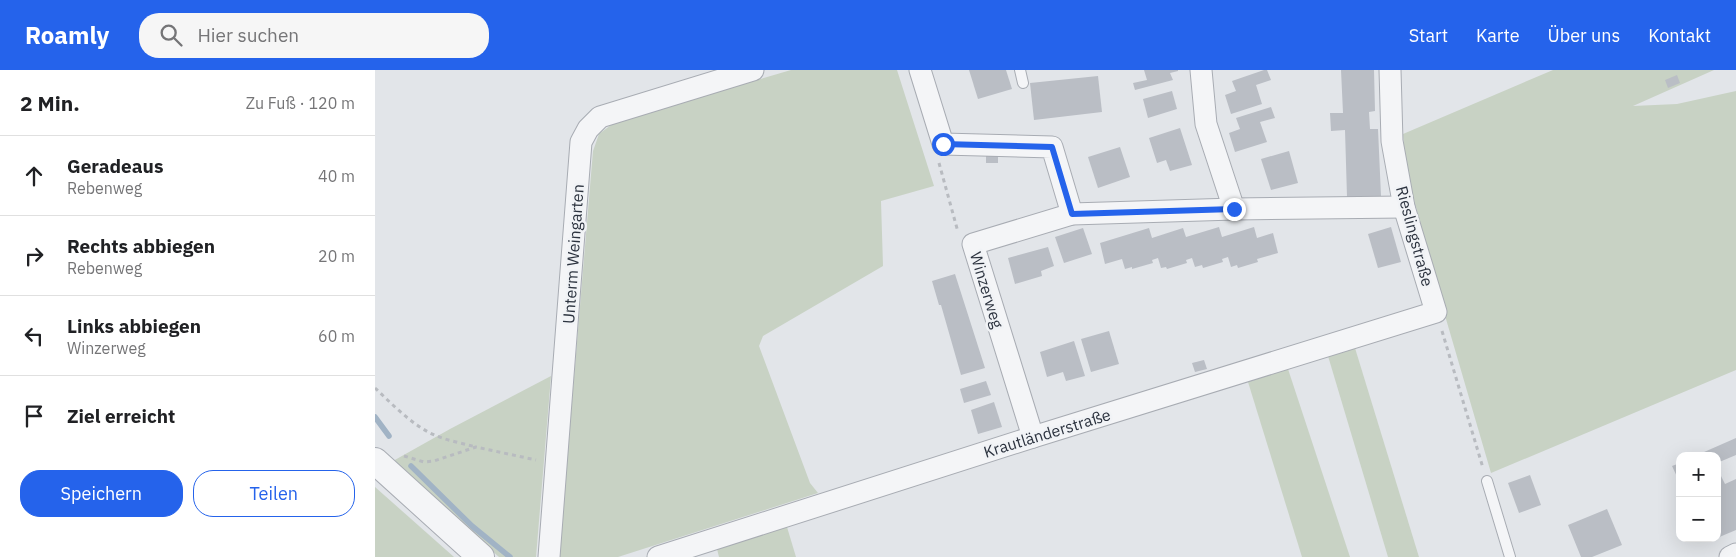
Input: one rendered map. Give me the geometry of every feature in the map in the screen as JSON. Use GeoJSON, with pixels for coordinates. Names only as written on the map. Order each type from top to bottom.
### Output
{"type":"FeatureCollection","features":[{"type":"Feature","properties":{"kind":"street","name":"Unterm Weingarten"},"geometry":{"type":"LineString","coordinates":[[549,557],[581,142],[588,129],[600,117],[753,70]]}},
{"type":"Feature","properties":{"kind":"street"},"geometry":{"type":"LineString","coordinates":[[920,70],[943,144],[1052,147],[1072,214]]}},
{"type":"Feature","properties":{"kind":"street"},"geometry":{"type":"LineString","coordinates":[[1201,70],[1206,124],[1234,209]]}},
{"type":"Feature","properties":{"kind":"street","name":"Rieslingstraße"},"geometry":{"type":"LineString","coordinates":[[1390,70],[1392,141],[1404,207],[1436,312]]}},
{"type":"Feature","properties":{"kind":"street","name":"Winzerweg"},"geometry":{"type":"LineString","coordinates":[[1033,437],[973,244],[1072,214],[1234,209],[1404,207]]}},
{"type":"Feature","properties":{"kind":"street","name":"Krautländerstraße"},"geometry":{"type":"LineString","coordinates":[[658,557],[1033,437],[1436,312]]}},
{"type":"Feature","properties":{"kind":"street"},"geometry":{"type":"LineString","coordinates":[[386,457],[481,557]]}},
{"type":"Feature","properties":{"kind":"street"},"geometry":{"type":"LineString","coordinates":[[1730,557],[1736,554]]}},
{"type":"Feature","properties":{"kind":"lane"},"geometry":{"type":"LineString","coordinates":[[1020,70],[1023,83]]}},
{"type":"Feature","properties":{"kind":"lane"},"geometry":{"type":"LineString","coordinates":[[1487,481],[1510,557]]}},
{"type":"Feature","properties":{"kind":"path"},"geometry":{"type":"LineString","coordinates":[[943,144],[937,156],[960,239],[973,244]]}},
{"type":"Feature","properties":{"kind":"path"},"geometry":{"type":"LineString","coordinates":[[1436,312],[1487,481]]}},
{"type":"Feature","properties":{"kind":"path"},"geometry":{"type":"LineString","coordinates":[[375,388],[403,414],[432,434],[476,448],[556,464]]}},
{"type":"Feature","properties":{"kind":"path"},"geometry":{"type":"LineString","coordinates":[[386,457],[424,462],[434,461],[476,448]]}},
{"type":"Feature","properties":{"kind":"green space"},"geometry":{"type":"Polygon","coordinates":[[[791,70],[897,70],[934,186],[881,201],[883,266],[763,336],[759,346],[810,483],[818,493],[618,557],[559,557],[593,151],[599,134],[615,122],[791,70]]]}},
{"type":"Feature","properties":{"kind":"green space"},"geometry":{"type":"Polygon","coordinates":[[[1553,70],[1714,70],[1633,106],[1677,104],[1736,91],[1736,370],[1491,473],[1446,319],[1406,170],[1403,134],[1553,70]]]}},
{"type":"Feature","properties":{"kind":"green space"},"geometry":{"type":"Polygon","coordinates":[[[1355,348],[1419,557],[1388,557],[1328,356],[1355,348]]]}},
{"type":"Feature","properties":{"kind":"green space"},"geometry":{"type":"Polygon","coordinates":[[[1288,369],[1350,557],[1302,557],[1248,382],[1288,369]]]}},
{"type":"Feature","properties":{"kind":"green space"},"geometry":{"type":"Polygon","coordinates":[[[551,376],[536,557],[499,557],[393,461],[551,376]]]}},
{"type":"Feature","properties":{"kind":"green space"},"geometry":{"type":"Polygon","coordinates":[[[375,487],[454,557],[375,557],[375,487]]]}},
{"type":"Feature","properties":{"kind":"green space"},"geometry":{"type":"Polygon","coordinates":[[[787,527],[796,557],[719,557],[717,549],[787,527]]]}},
{"type":"Feature","properties":{"kind":"building"},"geometry":{"type":"Polygon","coordinates":[[[969,70],[1006,70],[1012,89],[978,99],[969,70]]]}},
{"type":"Feature","properties":{"kind":"building"},"geometry":{"type":"Polygon","coordinates":[[[1144,70],[1178,71],[1170,73],[1173,80],[1135,90],[1133,83],[1147,80],[1144,70]]]}},
{"type":"Feature","properties":{"kind":"building"},"geometry":{"type":"Polygon","coordinates":[[[1267,70],[1271,80],[1256,85],[1262,104],[1231,114],[1225,95],[1236,91],[1232,81],[1267,70]]]}},
{"type":"Feature","properties":{"kind":"building"},"geometry":{"type":"Polygon","coordinates":[[[1341,70],[1374,70],[1375,111],[1369,112],[1370,129],[1378,129],[1381,196],[1347,197],[1345,130],[1331,131],[1330,113],[1343,113],[1341,70]]]}},
{"type":"Feature","properties":{"kind":"building"},"geometry":{"type":"Polygon","coordinates":[[[1677,75],[1680,83],[1668,88],[1665,80],[1677,75]]]}},
{"type":"Feature","properties":{"kind":"building"},"geometry":{"type":"Polygon","coordinates":[[[1098,76],[1102,112],[1034,120],[1030,83],[1098,76]]]}},
{"type":"Feature","properties":{"kind":"building"},"geometry":{"type":"Polygon","coordinates":[[[1172,91],[1177,109],[1148,118],[1143,99],[1172,91]]]}},
{"type":"Feature","properties":{"kind":"building"},"geometry":{"type":"Polygon","coordinates":[[[1271,107],[1275,118],[1260,122],[1267,142],[1235,152],[1229,133],[1240,129],[1236,118],[1271,107]]]}},
{"type":"Feature","properties":{"kind":"building"},"geometry":{"type":"Polygon","coordinates":[[[1180,128],[1192,165],[1170,171],[1166,160],[1157,163],[1149,138],[1180,128]]]}},
{"type":"Feature","properties":{"kind":"building"},"geometry":{"type":"Polygon","coordinates":[[[1120,147],[1130,177],[1098,188],[1088,157],[1120,147]]]}},
{"type":"Feature","properties":{"kind":"building"},"geometry":{"type":"Polygon","coordinates":[[[1289,151],[1298,183],[1271,190],[1261,159],[1289,151]]]}},
{"type":"Feature","properties":{"kind":"building"},"geometry":{"type":"Polygon","coordinates":[[[986,155],[998,155],[998,163],[986,163],[986,155]]]}},
{"type":"Feature","properties":{"kind":"building"},"geometry":{"type":"Polygon","coordinates":[[[1219,227],[1222,237],[1254,227],[1257,238],[1273,233],[1278,253],[1257,259],[1258,262],[1238,268],[1237,265],[1231,267],[1228,257],[1222,259],[1223,262],[1203,268],[1202,265],[1195,267],[1192,258],[1186,260],[1187,263],[1167,269],[1166,267],[1161,268],[1158,258],[1152,260],[1153,263],[1125,269],[1122,259],[1105,264],[1100,243],[1149,228],[1152,238],[1183,228],[1186,237],[1219,227]]]}},
{"type":"Feature","properties":{"kind":"building"},"geometry":{"type":"Polygon","coordinates":[[[1391,227],[1401,262],[1378,268],[1368,234],[1391,227]]]}},
{"type":"Feature","properties":{"kind":"building"},"geometry":{"type":"Polygon","coordinates":[[[1083,228],[1092,254],[1064,263],[1055,237],[1083,228]]]}},
{"type":"Feature","properties":{"kind":"building"},"geometry":{"type":"Polygon","coordinates":[[[1048,247],[1054,266],[1041,271],[1042,276],[1015,284],[1008,258],[1048,247]]]}},
{"type":"Feature","properties":{"kind":"building"},"geometry":{"type":"Polygon","coordinates":[[[955,274],[985,368],[961,375],[941,305],[939,305],[932,281],[955,274]]]}},
{"type":"Feature","properties":{"kind":"building"},"geometry":{"type":"Polygon","coordinates":[[[1109,331],[1119,364],[1091,372],[1081,339],[1109,331]]]}},
{"type":"Feature","properties":{"kind":"building"},"geometry":{"type":"Polygon","coordinates":[[[1074,341],[1085,376],[1066,381],[1063,372],[1047,377],[1040,352],[1074,341]]]}},
{"type":"Feature","properties":{"kind":"building"},"geometry":{"type":"Polygon","coordinates":[[[1204,360],[1207,369],[1195,372],[1192,363],[1204,360]]]}},
{"type":"Feature","properties":{"kind":"building"},"geometry":{"type":"Polygon","coordinates":[[[986,381],[991,395],[964,403],[960,389],[986,381]]]}},
{"type":"Feature","properties":{"kind":"building"},"geometry":{"type":"Polygon","coordinates":[[[994,402],[1002,427],[978,434],[971,410],[994,402]]]}},
{"type":"Feature","properties":{"kind":"building"},"geometry":{"type":"Polygon","coordinates":[[[1736,438],[1736,455],[1721,461],[1721,452],[1704,452],[1736,438]]]}},
{"type":"Feature","properties":{"kind":"building"},"geometry":{"type":"Polygon","coordinates":[[[1676,464],[1676,474],[1672,466],[1676,464]]]}},
{"type":"Feature","properties":{"kind":"building"},"geometry":{"type":"Polygon","coordinates":[[[1530,475],[1541,505],[1519,513],[1508,483],[1530,475]]]}},
{"type":"Feature","properties":{"kind":"building"},"geometry":{"type":"Polygon","coordinates":[[[1721,476],[1725,484],[1736,479],[1736,530],[1721,536],[1721,476]]]}},
{"type":"Feature","properties":{"kind":"building"},"geometry":{"type":"Polygon","coordinates":[[[1607,509],[1622,545],[1592,557],[1581,557],[1568,525],[1607,509]]]}},
{"type":"Feature","properties":{"kind":"waterway"},"geometry":{"type":"LineString","coordinates":[[375,417],[389,436]]}},
{"type":"Feature","properties":{"kind":"waterway"},"geometry":{"type":"LineString","coordinates":[[411,466],[472,526],[510,557]]}},
{"type":"Feature","properties":{"kind":"route"},"geometry":{"type":"LineString","coordinates":[[943,144],[1052,147],[1072,214],[1234,209]]}}]}
